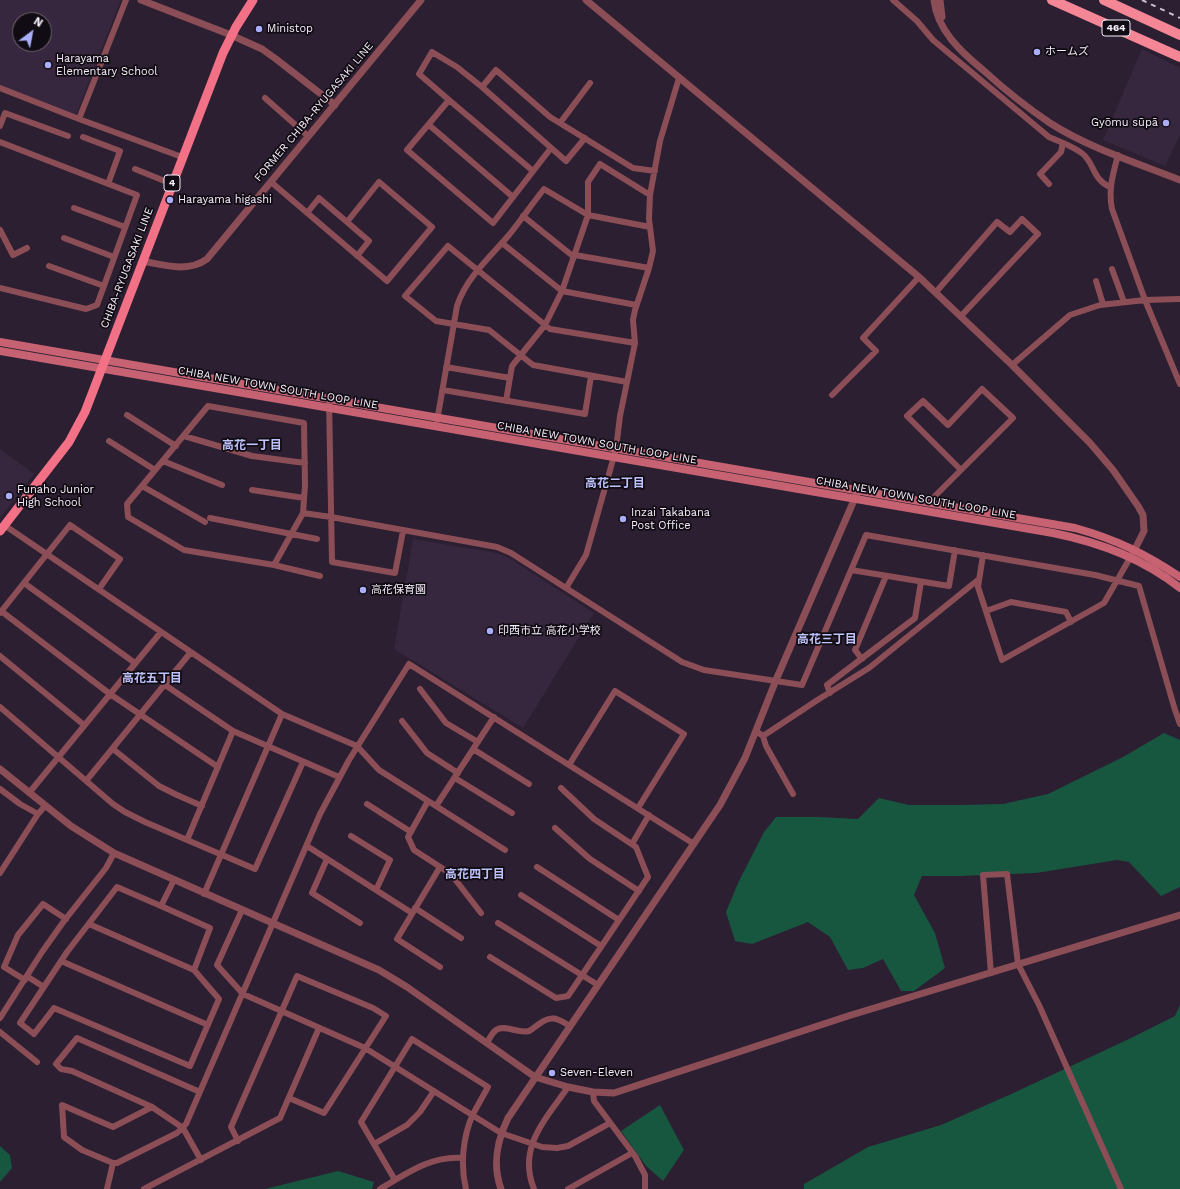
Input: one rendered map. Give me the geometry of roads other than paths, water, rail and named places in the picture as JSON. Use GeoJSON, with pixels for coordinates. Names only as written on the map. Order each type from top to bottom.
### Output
{"type":"FeatureCollection","features":[{"type":"Feature","properties":{"kind":"highway","name":"464"},"geometry":{"type":"LineString","coordinates":[[1052,0],[1180,57]]}},
{"type":"Feature","properties":{"kind":"highway","name":"464"},"geometry":{"type":"LineString","coordinates":[[1104,0],[1180,36]]}},
{"type":"Feature","properties":{"kind":"main road","name":"CHIBA-RYUGASAKI LINE"},"geometry":{"type":"LineString","coordinates":[[2,528],[68,442],[85,412],[222,53],[231,35],[253,0]]}},
{"type":"Feature","properties":{"kind":"main road","name":"CHIBA NEW TOWN SOUTH LOOP LINE"},"geometry":{"type":"LineString","coordinates":[[0,342],[103,364],[437,422],[614,457],[1074,538],[1096,544],[1145,565],[1180,588]]}},
{"type":"Feature","properties":{"kind":"main road","name":"CHIBA NEW TOWN SOUTH LOOP LINE"},"geometry":{"type":"LineString","coordinates":[[0,351],[103,364]]}},
{"type":"Feature","properties":{"kind":"main road","name":"CHIBA NEW TOWN SOUTH LOOP LINE"},"geometry":{"type":"LineString","coordinates":[[437,422],[616,449],[1075,528],[1100,535],[1135,550],[1150,557],[1180,576]]}},
{"type":"Feature","properties":{"kind":"street"},"geometry":{"type":"LineString","coordinates":[[79,119],[126,0]]}},
{"type":"Feature","properties":{"kind":"street"},"geometry":{"type":"LineString","coordinates":[[141,0],[231,35],[262,49],[335,105]]}},
{"type":"Feature","properties":{"kind":"street","name":"FORMER CHIBA-RYUGASAKI LINE"},"geometry":{"type":"LineString","coordinates":[[142,261],[183,268],[203,262],[211,255],[420,0]]}},
{"type":"Feature","properties":{"kind":"street"},"geometry":{"type":"LineString","coordinates":[[586,0],[936,292],[1012,364],[1102,456],[1143,515],[1144,531],[1135,550],[1104,603],[1002,660],[978,587],[983,555]]}},
{"type":"Feature","properties":{"kind":"street"},"geometry":{"type":"LineString","coordinates":[[893,0],[917,21],[933,40],[1049,137],[1084,154],[1101,182],[1110,187]]}},
{"type":"Feature","properties":{"kind":"street"},"geometry":{"type":"LineString","coordinates":[[934,0],[939,19],[946,31],[963,53],[1035,112],[1068,133],[1180,180]]}},
{"type":"Feature","properties":{"kind":"street"},"geometry":{"type":"LineString","coordinates":[[940,0],[940,12],[946,31]]}},
{"type":"Feature","properties":{"kind":"street"},"geometry":{"type":"LineString","coordinates":[[533,171],[418,74],[432,52],[458,67],[566,161],[585,138]]}},
{"type":"Feature","properties":{"kind":"street"},"geometry":{"type":"LineString","coordinates":[[482,87],[496,70],[550,117],[633,168],[655,171]]}},
{"type":"Feature","properties":{"kind":"street"},"geometry":{"type":"LineString","coordinates":[[566,588],[586,555],[616,449],[620,416],[635,343],[633,320],[636,305],[649,268],[653,251],[649,219],[650,195],[660,141],[679,78]]}},
{"type":"Feature","properties":{"kind":"street"},"geometry":{"type":"LineString","coordinates":[[560,123],[590,83]]}},
{"type":"Feature","properties":{"kind":"street"},"geometry":{"type":"LineString","coordinates":[[0,88],[182,157]]}},
{"type":"Feature","properties":{"kind":"street"},"geometry":{"type":"LineString","coordinates":[[265,98],[308,136]]}},
{"type":"Feature","properties":{"kind":"street"},"geometry":{"type":"LineString","coordinates":[[449,100],[407,150],[493,223],[551,148]]}},
{"type":"Feature","properties":{"kind":"street"},"geometry":{"type":"LineString","coordinates":[[0,126],[2,112],[68,136]]}},
{"type":"Feature","properties":{"kind":"street"},"geometry":{"type":"LineString","coordinates":[[428,125],[513,196]]}},
{"type":"Feature","properties":{"kind":"street"},"geometry":{"type":"LineString","coordinates":[[83,137],[120,151],[108,184]]}},
{"type":"Feature","properties":{"kind":"street"},"geometry":{"type":"LineString","coordinates":[[0,142],[137,195],[97,305],[86,309],[0,288]]}},
{"type":"Feature","properties":{"kind":"street"},"geometry":{"type":"LineString","coordinates":[[1049,184],[1040,174],[1061,152],[1063,143]]}},
{"type":"Feature","properties":{"kind":"street"},"geometry":{"type":"LineString","coordinates":[[1118,155],[1110,187],[1112,209],[1145,300],[1180,384]]}},
{"type":"Feature","properties":{"kind":"street"},"geometry":{"type":"LineString","coordinates":[[506,401],[512,366],[545,325],[562,291],[588,215],[588,182],[600,164],[650,195]]}},
{"type":"Feature","properties":{"kind":"street"},"geometry":{"type":"LineString","coordinates":[[135,169],[172,184]]}},
{"type":"Feature","properties":{"kind":"street"},"geometry":{"type":"LineString","coordinates":[[271,182],[388,281],[432,227],[379,182],[348,222]]}},
{"type":"Feature","properties":{"kind":"street"},"geometry":{"type":"LineString","coordinates":[[437,422],[457,306],[462,293],[467,283],[502,243],[544,189],[588,215],[650,227]]}},
{"type":"Feature","properties":{"kind":"street"},"geometry":{"type":"LineString","coordinates":[[307,213],[319,198],[348,222],[370,241],[357,256]]}},
{"type":"Feature","properties":{"kind":"street"},"geometry":{"type":"LineString","coordinates":[[74,208],[125,227]]}},
{"type":"Feature","properties":{"kind":"street"},"geometry":{"type":"LineString","coordinates":[[523,216],[574,256],[649,268]]}},
{"type":"Feature","properties":{"kind":"street"},"geometry":{"type":"LineString","coordinates":[[936,292],[997,222],[1010,232],[1022,219],[1038,234],[961,316]]}},
{"type":"Feature","properties":{"kind":"street"},"geometry":{"type":"LineString","coordinates":[[0,230],[13,255],[27,248]]}},
{"type":"Feature","properties":{"kind":"street"},"geometry":{"type":"LineString","coordinates":[[64,238],[114,257]]}},
{"type":"Feature","properties":{"kind":"street"},"geometry":{"type":"LineString","coordinates":[[502,243],[562,291],[636,305]]}},
{"type":"Feature","properties":{"kind":"street"},"geometry":{"type":"LineString","coordinates":[[627,382],[533,365],[489,330],[436,321],[405,296],[448,246],[550,329],[635,343]]}},
{"type":"Feature","properties":{"kind":"street"},"geometry":{"type":"LineString","coordinates":[[49,266],[104,286]]}},
{"type":"Feature","properties":{"kind":"street"},"geometry":{"type":"LineString","coordinates":[[1112,269],[1124,302]]}},
{"type":"Feature","properties":{"kind":"street"},"geometry":{"type":"LineString","coordinates":[[832,395],[876,351],[864,338],[919,277]]}},
{"type":"Feature","properties":{"kind":"street"},"geometry":{"type":"LineString","coordinates":[[1096,281],[1103,304]]}},
{"type":"Feature","properties":{"kind":"street"},"geometry":{"type":"LineString","coordinates":[[1012,364],[1070,315],[1103,304],[1145,300],[1180,299]]}},
{"type":"Feature","properties":{"kind":"street"},"geometry":{"type":"LineString","coordinates":[[446,367],[510,378]]}},
{"type":"Feature","properties":{"kind":"street"},"geometry":{"type":"LineString","coordinates":[[443,390],[585,414],[591,376]]}},
{"type":"Feature","properties":{"kind":"street"},"geometry":{"type":"LineString","coordinates":[[928,503],[961,470],[1013,418],[982,389],[948,425],[923,401],[907,416],[961,470]]}},
{"type":"Feature","properties":{"kind":"street"},"geometry":{"type":"LineString","coordinates":[[329,403],[332,562],[395,573],[403,531]]}},
{"type":"Feature","properties":{"kind":"street"},"geometry":{"type":"LineString","coordinates":[[274,565],[303,514],[305,463],[304,423],[208,406],[127,504],[128,517],[184,550],[274,565],[320,576]]}},
{"type":"Feature","properties":{"kind":"street"},"geometry":{"type":"LineString","coordinates":[[127,415],[176,446]]}},
{"type":"Feature","properties":{"kind":"street"},"geometry":{"type":"LineString","coordinates":[[184,436],[252,456],[305,463]]}},
{"type":"Feature","properties":{"kind":"street"},"geometry":{"type":"LineString","coordinates":[[109,442],[155,470]]}},
{"type":"Feature","properties":{"kind":"street"},"geometry":{"type":"LineString","coordinates":[[163,461],[222,486]]}},
{"type":"Feature","properties":{"kind":"street"},"geometry":{"type":"LineString","coordinates":[[142,486],[208,520],[292,533],[317,539]]}},
{"type":"Feature","properties":{"kind":"street"},"geometry":{"type":"LineString","coordinates":[[252,490],[304,498]]}},
{"type":"Feature","properties":{"kind":"street"},"geometry":{"type":"LineString","coordinates":[[501,1189],[497,1179],[496,1154],[501,1133],[508,1118],[720,805],[745,758],[776,680],[858,491]]}},
{"type":"Feature","properties":{"kind":"street"},"geometry":{"type":"LineString","coordinates":[[303,514],[331,517],[497,547],[511,553],[682,662],[704,670],[802,684],[866,534],[1095,575],[1139,586],[1180,724]]}},
{"type":"Feature","properties":{"kind":"street"},"geometry":{"type":"LineString","coordinates":[[99,589],[120,559],[70,525],[1,612],[110,694],[218,767]]}},
{"type":"Feature","properties":{"kind":"street"},"geometry":{"type":"LineString","coordinates":[[2,528],[47,554],[282,714],[357,746],[379,770],[505,850]]}},
{"type":"Feature","properties":{"kind":"street"},"geometry":{"type":"LineString","coordinates":[[851,570],[949,586],[955,550]]}},
{"type":"Feature","properties":{"kind":"street"},"geometry":{"type":"LineString","coordinates":[[862,659],[855,650],[886,576]]}},
{"type":"Feature","properties":{"kind":"street"},"geometry":{"type":"LineString","coordinates":[[763,736],[869,668],[979,579]]}},
{"type":"Feature","properties":{"kind":"street"},"geometry":{"type":"LineString","coordinates":[[830,692],[827,685],[915,618],[921,582]]}},
{"type":"Feature","properties":{"kind":"street"},"geometry":{"type":"LineString","coordinates":[[24,583],[135,664]]}},
{"type":"Feature","properties":{"kind":"street"},"geometry":{"type":"LineString","coordinates":[[986,611],[1011,602],[1066,612],[1072,622]]}},
{"type":"Feature","properties":{"kind":"street"},"geometry":{"type":"LineString","coordinates":[[29,793],[161,632]]}},
{"type":"Feature","properties":{"kind":"street"},"geometry":{"type":"LineString","coordinates":[[86,781],[191,652]]}},
{"type":"Feature","properties":{"kind":"street"},"geometry":{"type":"LineString","coordinates":[[0,656],[84,725]]}},
{"type":"Feature","properties":{"kind":"street"},"geometry":{"type":"LineString","coordinates":[[152,1107],[113,1127],[62,1104],[64,1137],[82,1150],[113,1163],[117,1163],[177,1133],[186,1124],[320,814],[357,746],[409,664],[694,844]]}},
{"type":"Feature","properties":{"kind":"street"},"geometry":{"type":"LineString","coordinates":[[165,684],[233,731],[339,777]]}},
{"type":"Feature","properties":{"kind":"street"},"geometry":{"type":"LineString","coordinates":[[420,689],[446,722],[478,742]]}},
{"type":"Feature","properties":{"kind":"street"},"geometry":{"type":"LineString","coordinates":[[569,765],[615,691],[678,730],[684,734],[638,808]]}},
{"type":"Feature","properties":{"kind":"street"},"geometry":{"type":"LineString","coordinates":[[0,707],[86,781],[125,812],[255,869],[303,762]]}},
{"type":"Feature","properties":{"kind":"street"},"geometry":{"type":"LineString","coordinates":[[204,894],[282,714]]}},
{"type":"Feature","properties":{"kind":"street"},"geometry":{"type":"LineString","coordinates":[[436,806],[494,718]]}},
{"type":"Feature","properties":{"kind":"street"},"geometry":{"type":"LineString","coordinates":[[402,721],[427,753],[456,775],[512,813]]}},
{"type":"Feature","properties":{"kind":"street"},"geometry":{"type":"LineString","coordinates":[[187,840],[233,731]]}},
{"type":"Feature","properties":{"kind":"street"},"geometry":{"type":"LineString","coordinates":[[756,731],[763,736],[766,746],[793,794]]}},
{"type":"Feature","properties":{"kind":"street"},"geometry":{"type":"LineString","coordinates":[[113,749],[159,786],[202,806]]}},
{"type":"Feature","properties":{"kind":"street"},"geometry":{"type":"LineString","coordinates":[[473,749],[529,784]]}},
{"type":"Feature","properties":{"kind":"street"},"geometry":{"type":"LineString","coordinates":[[0,769],[71,826],[114,853],[204,894],[274,923],[393,978],[535,1077],[568,1087],[593,1092],[614,1093],[848,1016],[1180,915]]}},
{"type":"Feature","properties":{"kind":"street"},"geometry":{"type":"LineString","coordinates":[[490,957],[556,998],[568,996],[648,877],[636,846],[594,819],[561,788]]}},
{"type":"Feature","properties":{"kind":"street"},"geometry":{"type":"LineString","coordinates":[[0,790],[38,814]]}},
{"type":"Feature","properties":{"kind":"street"},"geometry":{"type":"LineString","coordinates":[[428,801],[408,837],[414,850],[451,874],[481,912]]}},
{"type":"Feature","properties":{"kind":"street"},"geometry":{"type":"LineString","coordinates":[[367,804],[411,832]]}},
{"type":"Feature","properties":{"kind":"street"},"geometry":{"type":"LineString","coordinates":[[0,873],[38,814],[45,806]]}},
{"type":"Feature","properties":{"kind":"street"},"geometry":{"type":"LineString","coordinates":[[632,844],[649,815]]}},
{"type":"Feature","properties":{"kind":"street"},"geometry":{"type":"LineString","coordinates":[[555,828],[590,859],[639,890]]}},
{"type":"Feature","properties":{"kind":"street"},"geometry":{"type":"LineString","coordinates":[[351,836],[390,860],[376,890]]}},
{"type":"Feature","properties":{"kind":"street"},"geometry":{"type":"LineString","coordinates":[[306,846],[376,890],[461,938]]}},
{"type":"Feature","properties":{"kind":"street"},"geometry":{"type":"LineString","coordinates":[[0,1018],[42,952],[106,868],[114,853]]}},
{"type":"Feature","properties":{"kind":"street"},"geometry":{"type":"LineString","coordinates":[[327,859],[312,893],[360,923]]}},
{"type":"Feature","properties":{"kind":"street"},"geometry":{"type":"LineString","coordinates":[[440,867],[397,939],[440,967]]}},
{"type":"Feature","properties":{"kind":"street"},"geometry":{"type":"LineString","coordinates":[[537,867],[619,920]]}},
{"type":"Feature","properties":{"kind":"street"},"geometry":{"type":"LineString","coordinates":[[991,972],[983,875],[1007,874],[1018,964],[1039,1006],[1121,1189]]}},
{"type":"Feature","properties":{"kind":"street"},"geometry":{"type":"LineString","coordinates":[[161,906],[174,880]]}},
{"type":"Feature","properties":{"kind":"street"},"geometry":{"type":"LineString","coordinates":[[89,924],[194,970],[219,999],[190,1066],[54,1008],[34,1034],[20,1023],[61,961],[116,888],[210,928],[194,970]]}},
{"type":"Feature","properties":{"kind":"street"},"geometry":{"type":"LineString","coordinates":[[521,895],[601,946]]}},
{"type":"Feature","properties":{"kind":"street"},"geometry":{"type":"LineString","coordinates":[[44,987],[4,966],[18,935],[43,904],[66,919]]}},
{"type":"Feature","properties":{"kind":"street"},"geometry":{"type":"LineString","coordinates":[[242,910],[217,965],[243,994],[366,1048],[501,1133],[547,1148],[564,1147],[610,1123]]}},
{"type":"Feature","properties":{"kind":"street"},"geometry":{"type":"LineString","coordinates":[[498,922],[598,985]]}},
{"type":"Feature","properties":{"kind":"street"},"geometry":{"type":"LineString","coordinates":[[61,961],[208,1025]]}},
{"type":"Feature","properties":{"kind":"street"},"geometry":{"type":"LineString","coordinates":[[238,1141],[231,1127],[297,976],[373,1008],[386,1016],[324,1113],[289,1098]]}},
{"type":"Feature","properties":{"kind":"street"},"geometry":{"type":"LineString","coordinates":[[487,1043],[495,1031],[499,1029],[508,1028],[519,1032],[530,1030],[544,1020],[552,1018],[558,1019],[570,1026]]}},
{"type":"Feature","properties":{"kind":"street"},"geometry":{"type":"LineString","coordinates":[[144,1189],[280,1118],[319,1028]]}},
{"type":"Feature","properties":{"kind":"street"},"geometry":{"type":"LineString","coordinates":[[0,1032],[37,1062]]}},
{"type":"Feature","properties":{"kind":"street"},"geometry":{"type":"LineString","coordinates":[[200,1092],[77,1038],[56,1064],[61,1069],[72,1071],[152,1107],[183,1128],[201,1160]]}},
{"type":"Feature","properties":{"kind":"street"},"geometry":{"type":"LineString","coordinates":[[394,1180],[361,1122],[412,1039],[488,1086],[473,1115],[466,1136],[463,1158],[465,1189]]}},
{"type":"Feature","properties":{"kind":"street"},"geometry":{"type":"LineString","coordinates":[[534,1189],[530,1178],[528,1164],[532,1143],[543,1123],[568,1087]]}},
{"type":"Feature","properties":{"kind":"street"},"geometry":{"type":"LineString","coordinates":[[374,1144],[407,1125],[424,1107],[434,1091]]}},
{"type":"Feature","properties":{"kind":"street"},"geometry":{"type":"LineString","coordinates":[[593,1092],[594,1101],[632,1153],[645,1175],[645,1189]]}},
{"type":"Feature","properties":{"kind":"street"},"geometry":{"type":"LineString","coordinates":[[568,1189],[632,1153]]}},
{"type":"Feature","properties":{"kind":"street"},"geometry":{"type":"LineString","coordinates":[[380,1189],[422,1165],[446,1158],[463,1158]]}},
{"type":"Feature","properties":{"kind":"street"},"geometry":{"type":"LineString","coordinates":[[107,1189],[113,1163]]}},
{"type":"Feature","properties":{"kind":"railway"},"geometry":{"type":"LineString","coordinates":[[1142,0],[1180,18]]}},
{"type":"Feature","properties":{"kind":"place","name":"Ministop"},"geometry":{"type":"Point","coordinates":[259,29]}},
{"type":"Feature","properties":{"kind":"place","name":"ホームズ"},"geometry":{"type":"Point","coordinates":[1037,52]}},
{"type":"Feature","properties":{"kind":"place","name":"Harayama Elementary School"},"geometry":{"type":"Point","coordinates":[48,65]}},
{"type":"Feature","properties":{"kind":"place","name":"Gyōmu sūpā"},"geometry":{"type":"Point","coordinates":[1166,123]}},
{"type":"Feature","properties":{"kind":"place","name":"Harayama higashi"},"geometry":{"type":"Point","coordinates":[170,200]}},
{"type":"Feature","properties":{"kind":"place","name":"Funaho Junior High School"},"geometry":{"type":"Point","coordinates":[9,496]}},
{"type":"Feature","properties":{"kind":"place","name":"Inzai Takabana Post Office"},"geometry":{"type":"Point","coordinates":[623,519]}},
{"type":"Feature","properties":{"kind":"place","name":"高花保育園"},"geometry":{"type":"Point","coordinates":[363,590]}},
{"type":"Feature","properties":{"kind":"place","name":"印西市立 高花小学校"},"geometry":{"type":"Point","coordinates":[490,631]}},
{"type":"Feature","properties":{"kind":"place","name":"Seven-Eleven"},"geometry":{"type":"Point","coordinates":[552,1073]}},
{"type":"Feature","properties":{"kind":"district","name":"高花一丁目"},"geometry":{"type":"Point","coordinates":[252,445]}},
{"type":"Feature","properties":{"kind":"district","name":"高花二丁目"},"geometry":{"type":"Point","coordinates":[615,483]}},
{"type":"Feature","properties":{"kind":"district","name":"高花三丁目"},"geometry":{"type":"Point","coordinates":[827,639]}},
{"type":"Feature","properties":{"kind":"district","name":"高花五丁目"},"geometry":{"type":"Point","coordinates":[152,678]}},
{"type":"Feature","properties":{"kind":"district","name":"高花四丁目"},"geometry":{"type":"Point","coordinates":[475,874]}}]}
